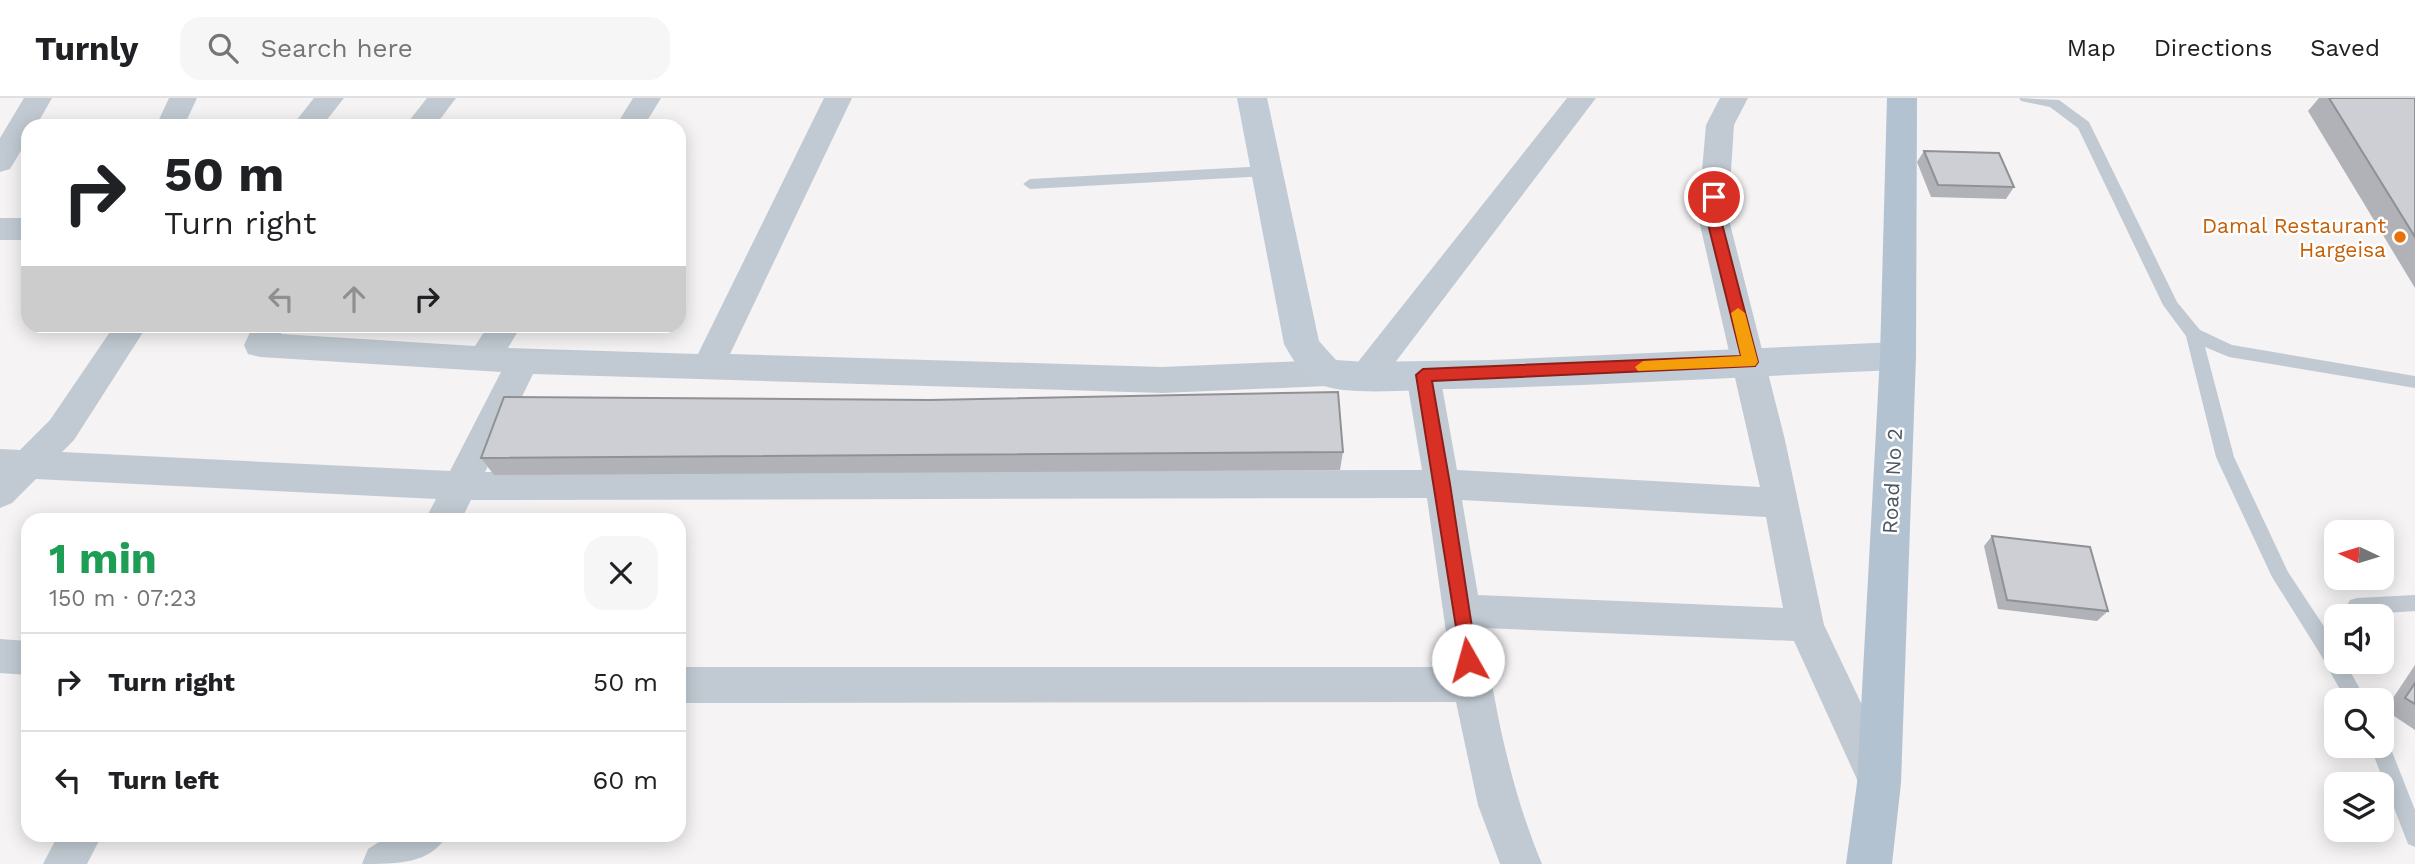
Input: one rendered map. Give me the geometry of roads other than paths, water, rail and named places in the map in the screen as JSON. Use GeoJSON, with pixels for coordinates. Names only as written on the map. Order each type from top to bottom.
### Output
{"type":"FeatureCollection","features":[{"type":"Feature","properties":{"kind":"main road","name":"Road No 2"},"geometry":{"type":"LineString","coordinates":[[1869,864],[1879,783],[1898,356],[1902,98]]}},
{"type":"Feature","properties":{"kind":"street"},"geometry":{"type":"LineString","coordinates":[[26,119],[38,98]]}},
{"type":"Feature","properties":{"kind":"street"},"geometry":{"type":"LineString","coordinates":[[173,119],[183,98]]}},
{"type":"Feature","properties":{"kind":"street"},"geometry":{"type":"LineString","coordinates":[[312,119],[330,98]]}},
{"type":"Feature","properties":{"kind":"street"},"geometry":{"type":"LineString","coordinates":[[425,119],[442,98]]}},
{"type":"Feature","properties":{"kind":"street"},"geometry":{"type":"LineString","coordinates":[[634,119],[648,98]]}},
{"type":"Feature","properties":{"kind":"street"},"geometry":{"type":"LineString","coordinates":[[708,367],[838,98]]}},
{"type":"Feature","properties":{"kind":"street"},"geometry":{"type":"LineString","coordinates":[[1252,98],[1302,344],[1327,373]]}},
{"type":"Feature","properties":{"kind":"street"},"geometry":{"type":"LineString","coordinates":[[1366,376],[1582,98]]}},
{"type":"Feature","properties":{"kind":"street"},"geometry":{"type":"LineString","coordinates":[[1734,98],[1720,125],[1713,216],[1750,362],[1804,625],[1879,783]]}},
{"type":"Feature","properties":{"kind":"street"},"geometry":{"type":"LineString","coordinates":[[0,162],[21,127]]}},
{"type":"Feature","properties":{"kind":"street"},"geometry":{"type":"LineString","coordinates":[[0,229],[21,229]]}},
{"type":"Feature","properties":{"kind":"street"},"geometry":{"type":"LineString","coordinates":[[0,493],[13,464],[62,430],[126,333]]}},
{"type":"Feature","properties":{"kind":"street"},"geometry":{"type":"LineString","coordinates":[[266,333],[260,345],[484,359],[1162,380],[1327,373],[1366,376],[1423,375],[1898,356]]}},
{"type":"Feature","properties":{"kind":"street"},"geometry":{"type":"LineString","coordinates":[[484,359],[501,333]]}},
{"type":"Feature","properties":{"kind":"street"},"geometry":{"type":"LineString","coordinates":[[446,513],[523,361]]}},
{"type":"Feature","properties":{"kind":"street"},"geometry":{"type":"LineString","coordinates":[[1423,375],[1443,484],[1471,684],[1506,832],[1521,864]]}},
{"type":"Feature","properties":{"kind":"street"},"geometry":{"type":"LineString","coordinates":[[13,464],[459,486],[1443,484],[1780,503]]}},
{"type":"Feature","properties":{"kind":"street"},"geometry":{"type":"LineString","coordinates":[[1462,611],[1804,625]]}},
{"type":"Feature","properties":{"kind":"street"},"geometry":{"type":"LineString","coordinates":[[0,656],[21,657]]}},
{"type":"Feature","properties":{"kind":"street"},"geometry":{"type":"LineString","coordinates":[[686,685],[1471,684]]}},
{"type":"Feature","properties":{"kind":"street"},"geometry":{"type":"LineString","coordinates":[[64,864],[77,842]]}},
{"type":"Feature","properties":{"kind":"street"},"geometry":{"type":"LineString","coordinates":[[383,864],[416,842]]}},
{"type":"Feature","properties":{"kind":"lane"},"geometry":{"type":"LineString","coordinates":[[2026,98],[2054,103],[2084,125],[2171,305],[2194,334],[2225,457],[2281,577],[2324,630]]}},
{"type":"Feature","properties":{"kind":"lane"},"geometry":{"type":"LineString","coordinates":[[1030,184],[1267,171]]}},
{"type":"Feature","properties":{"kind":"lane"},"geometry":{"type":"LineString","coordinates":[[2194,334],[2229,351],[2415,382]]}},
{"type":"Feature","properties":{"kind":"lane"},"geometry":{"type":"LineString","coordinates":[[2394,604],[2415,603]]}},
{"type":"Feature","properties":{"kind":"lane"},"geometry":{"type":"LineString","coordinates":[[2385,758],[2415,837]]}},
{"type":"Feature","properties":{"kind":"place","name":"Damal Restaurant Hargeisa"},"geometry":{"type":"Point","coordinates":[2400,237]}}]}
